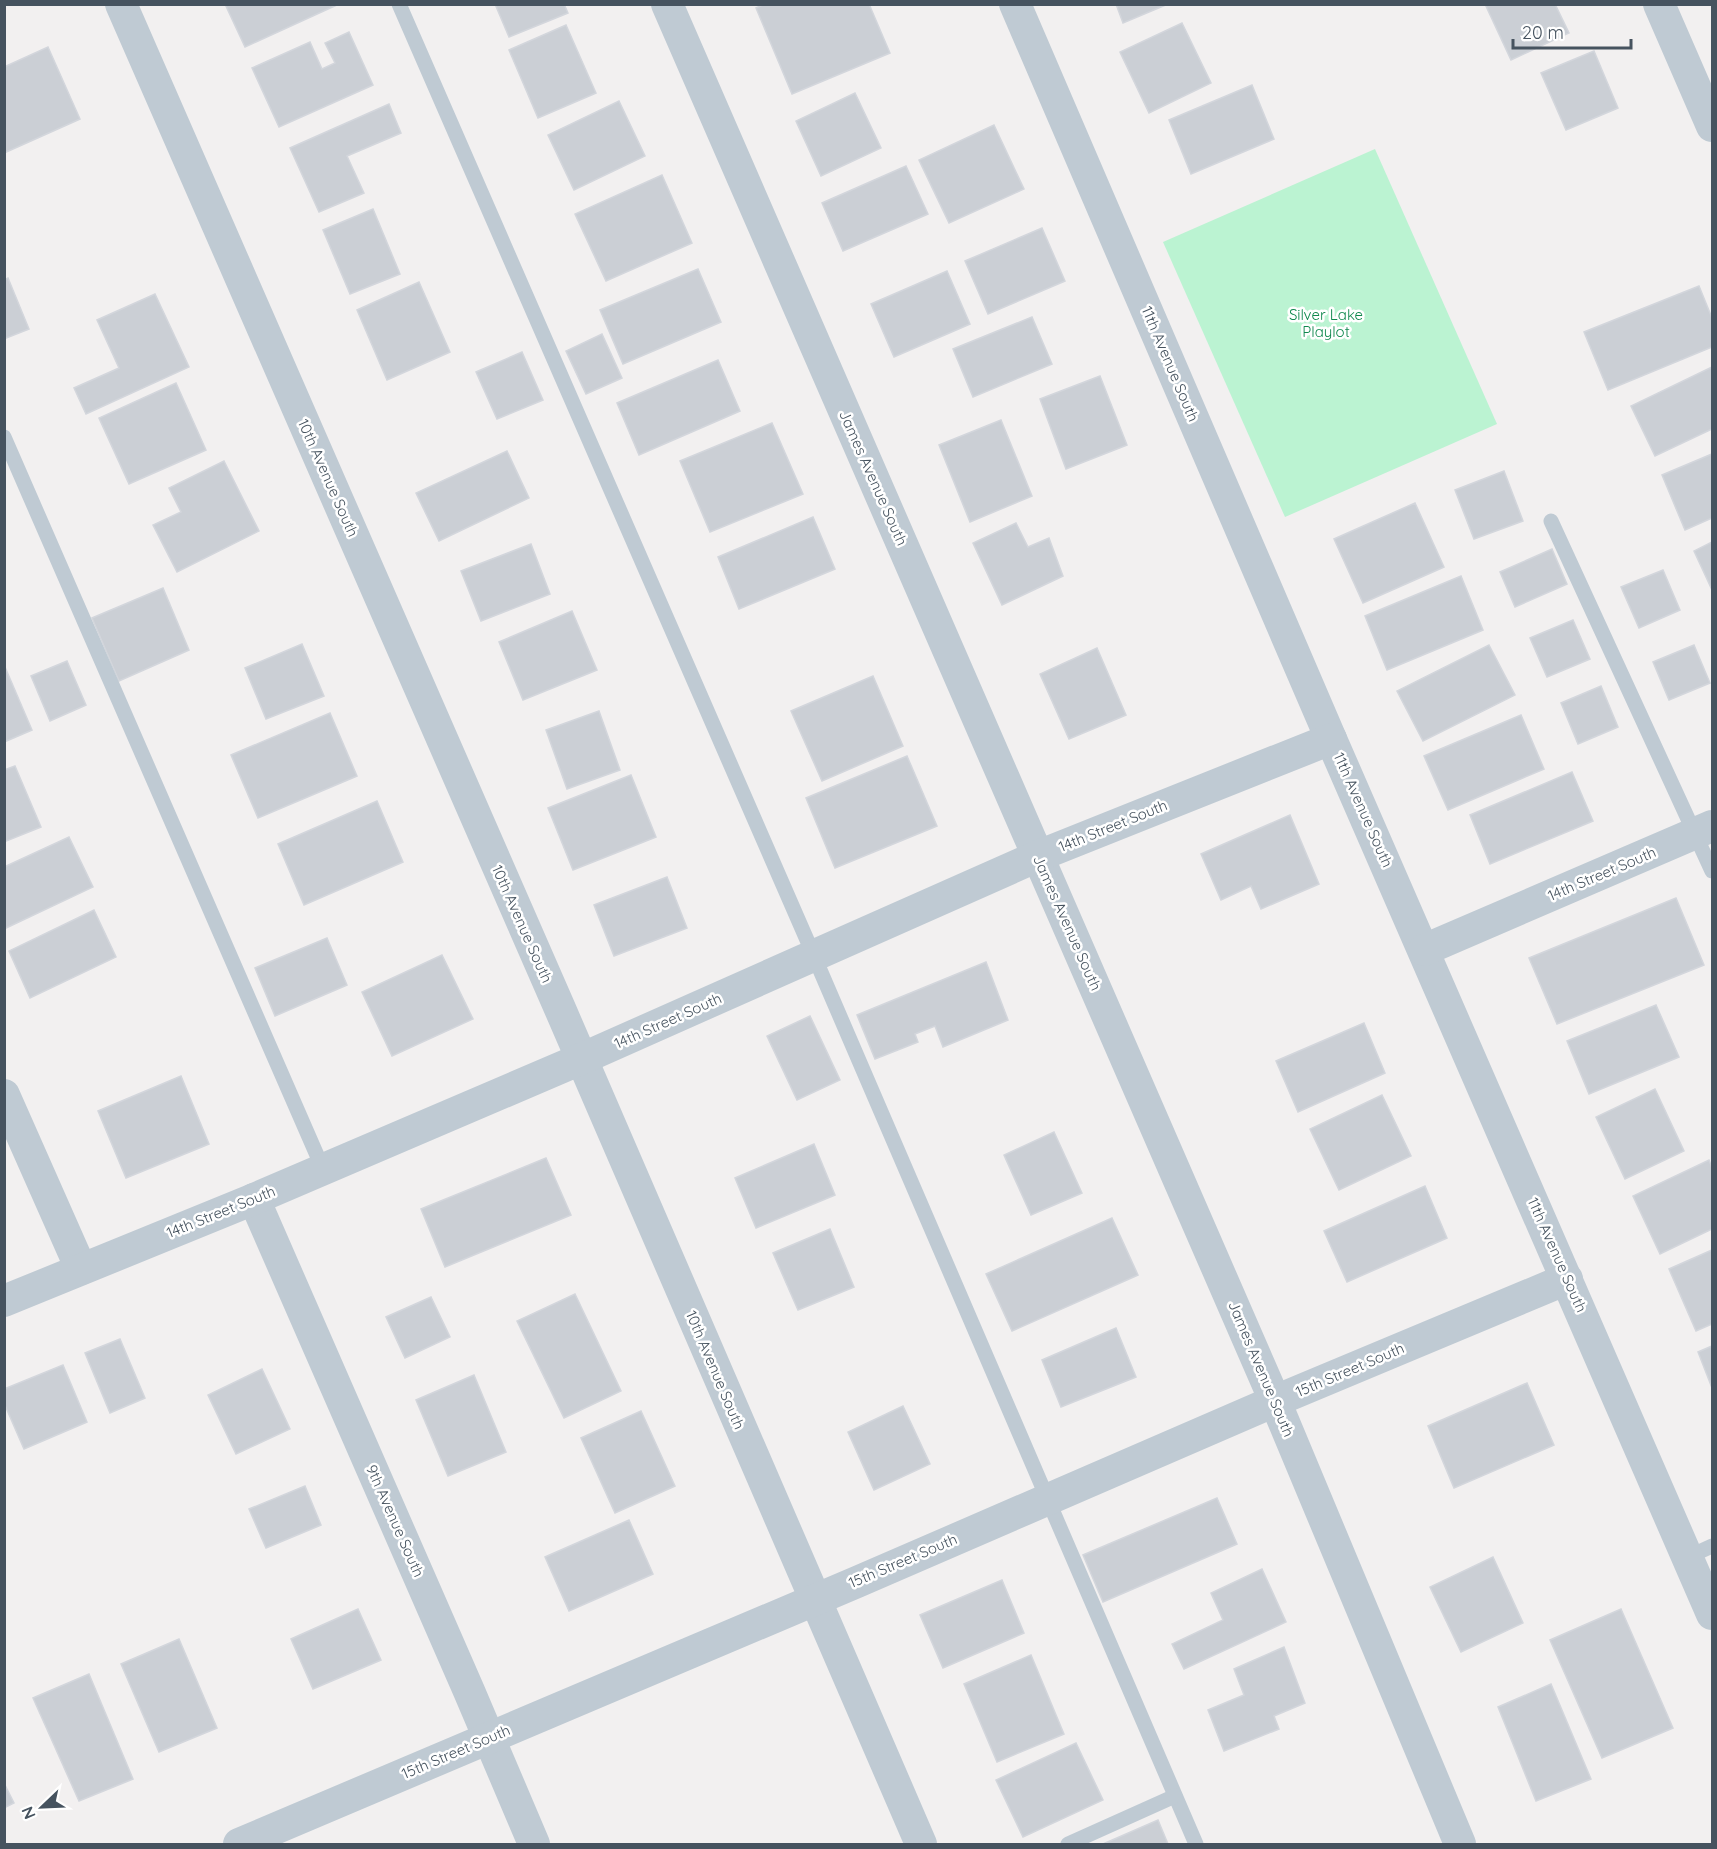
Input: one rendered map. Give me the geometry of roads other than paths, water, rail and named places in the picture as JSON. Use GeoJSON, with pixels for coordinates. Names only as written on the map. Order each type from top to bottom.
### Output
{"type":"FeatureCollection","features":[{"type":"Feature","properties":{"kind":"street","name":"10th Avenue South"},"geometry":{"type":"LineString","coordinates":[[121,4],[921,1845]]}},
{"type":"Feature","properties":{"kind":"street","name":"James Avenue South"},"geometry":{"type":"LineString","coordinates":[[667,4],[1275,1401],[1460,1845]]}},
{"type":"Feature","properties":{"kind":"street","name":"11th Avenue South"},"geometry":{"type":"LineString","coordinates":[[1015,4],[1331,739],[1567,1279],[1700,1551],[1713,1614]]}},
{"type":"Feature","properties":{"kind":"street"},"geometry":{"type":"LineString","coordinates":[[1659,4],[1713,126]]}},
{"type":"Feature","properties":{"kind":"street","name":"14th Street South"},"geometry":{"type":"LineString","coordinates":[[4,1301],[254,1199],[581,1059],[1038,856],[1331,739]]}},
{"type":"Feature","properties":{"kind":"street","name":"14th Street South"},"geometry":{"type":"LineString","coordinates":[[1424,950],[1704,830]]}},
{"type":"Feature","properties":{"kind":"street"},"geometry":{"type":"LineString","coordinates":[[4,1095],[81,1269]]}},
{"type":"Feature","properties":{"kind":"street","name":"9th Avenue South"},"geometry":{"type":"LineString","coordinates":[[254,1199],[534,1845]]}},
{"type":"Feature","properties":{"kind":"street","name":"15th Street South"},"geometry":{"type":"LineString","coordinates":[[239,1845],[1275,1401],[1567,1279]]}},
{"type":"Feature","properties":{"kind":"lane"},"geometry":{"type":"LineString","coordinates":[[399,4],[814,956],[1196,1845]]}},
{"type":"Feature","properties":{"kind":"lane"},"geometry":{"type":"LineString","coordinates":[[4,437],[323,1169]]}},
{"type":"Feature","properties":{"kind":"lane"},"geometry":{"type":"LineString","coordinates":[[1551,521],[1704,830],[1713,871]]}},
{"type":"Feature","properties":{"kind":"lane"},"geometry":{"type":"LineString","coordinates":[[1068,1845],[1175,1796]]}},
{"type":"Feature","properties":{"kind":"park label","name":"Silver Lake Playlot"},"geometry":{"type":"Point","coordinates":[1326,324]}}]}
